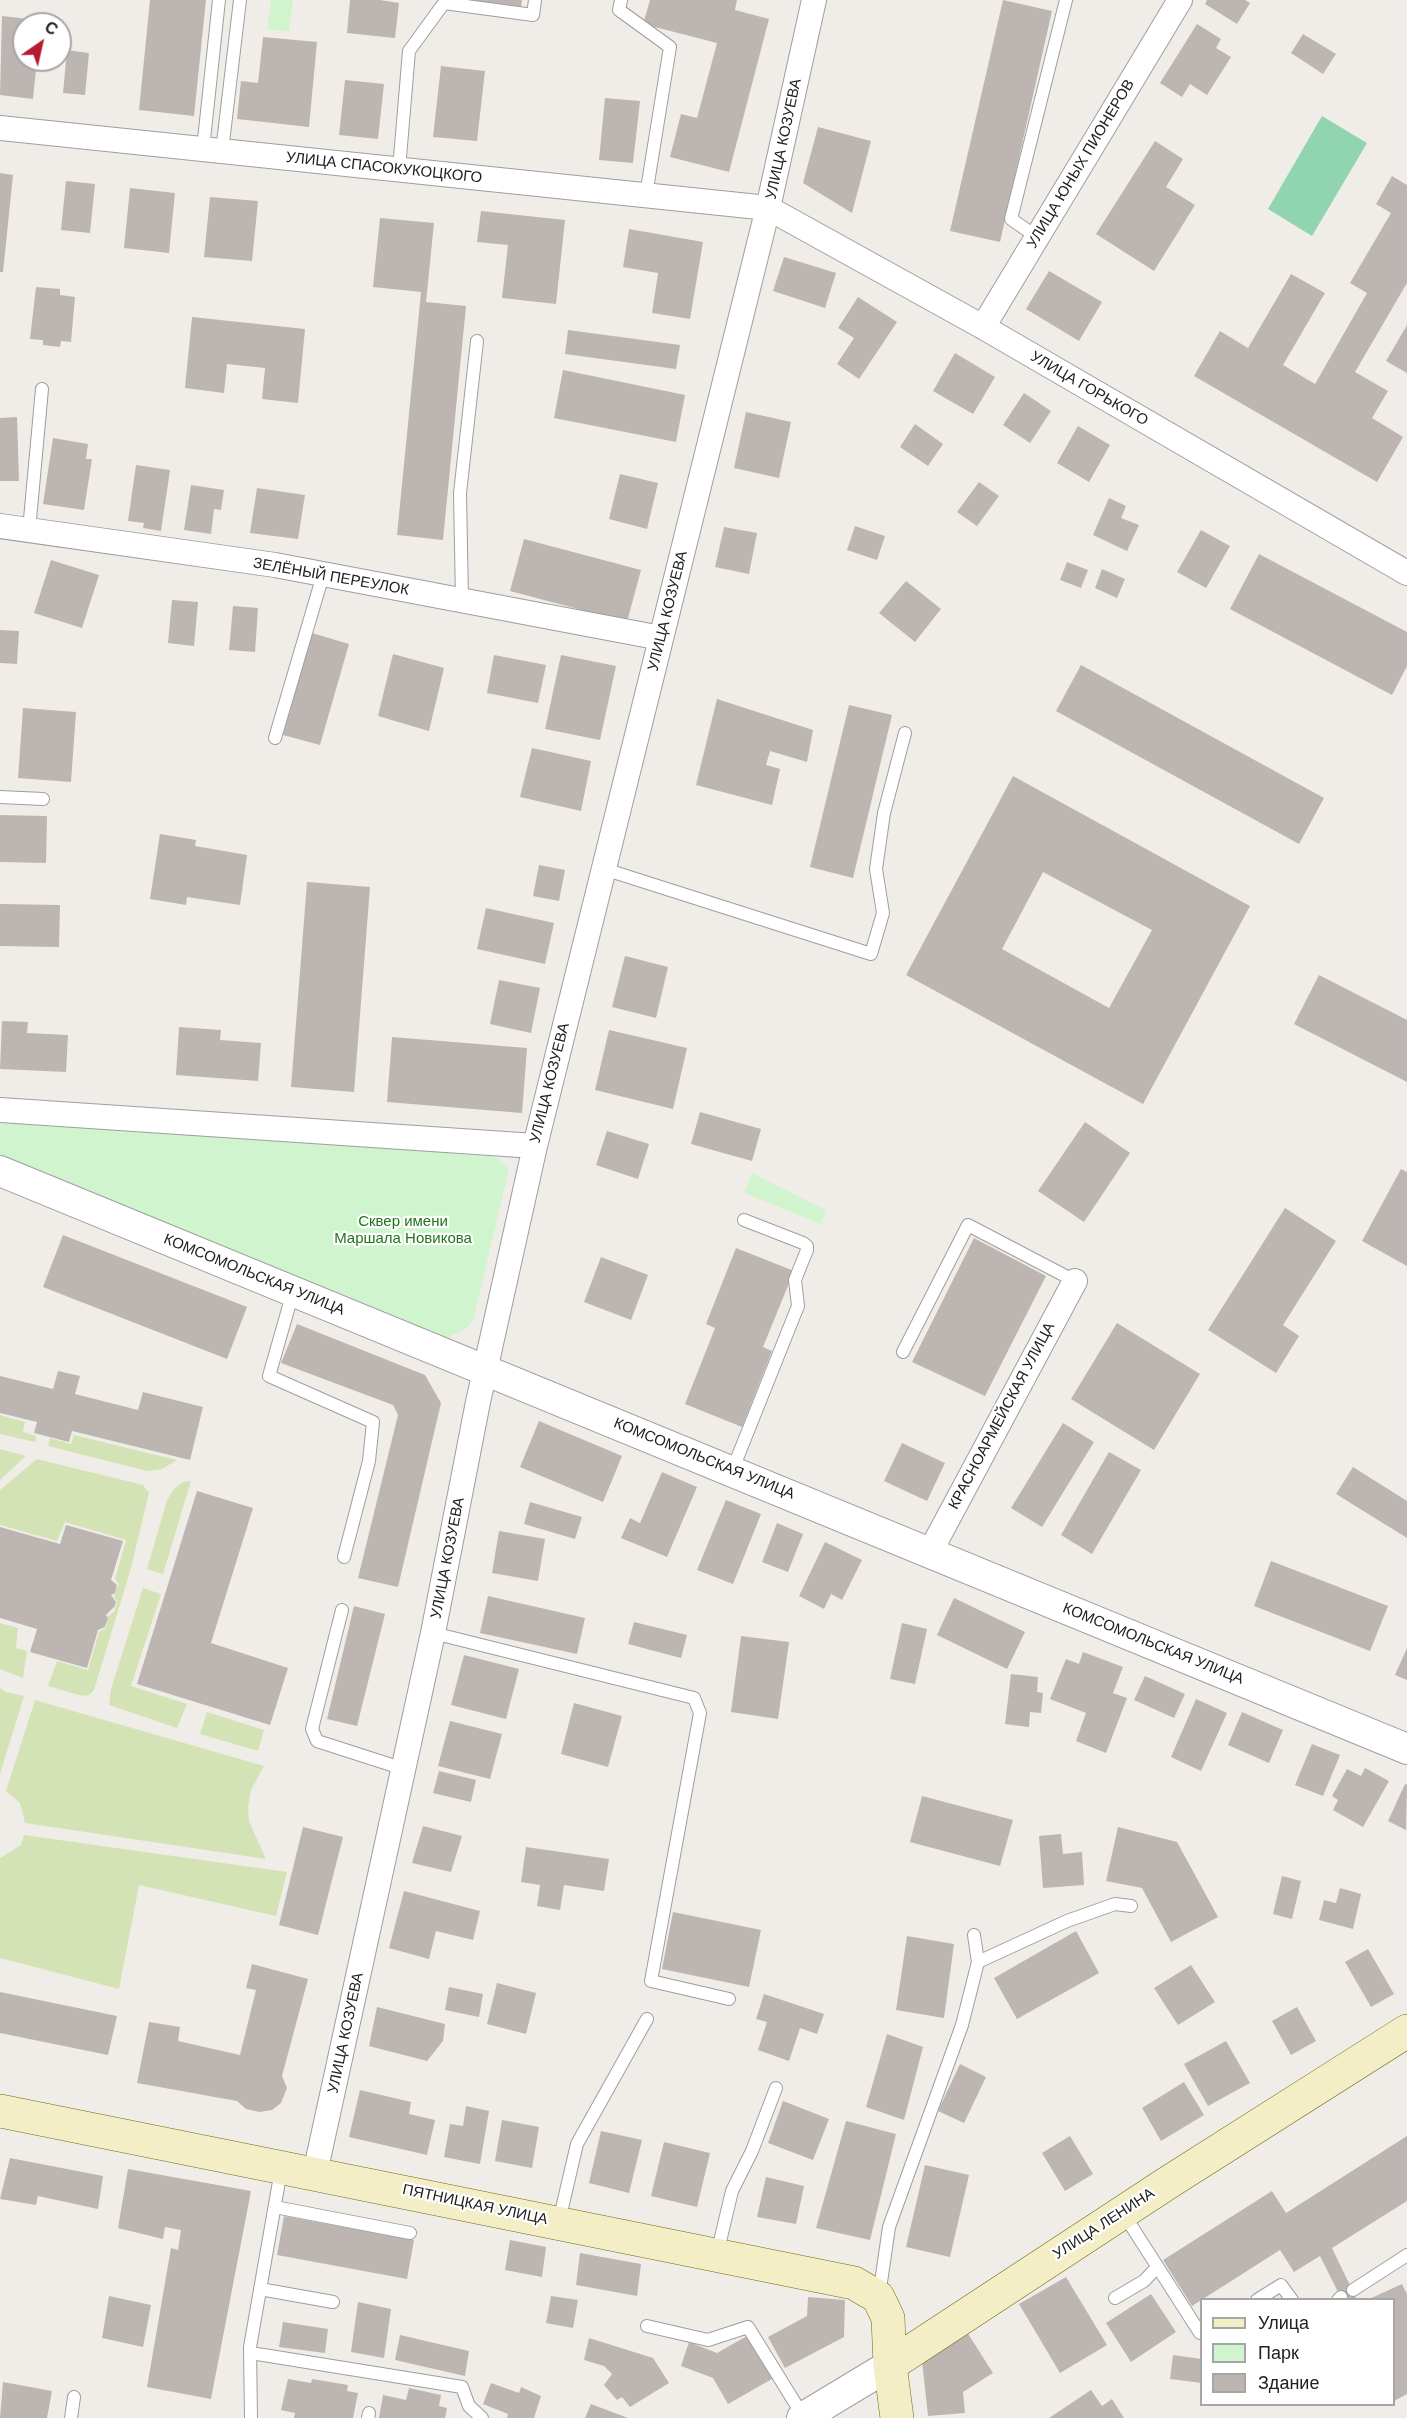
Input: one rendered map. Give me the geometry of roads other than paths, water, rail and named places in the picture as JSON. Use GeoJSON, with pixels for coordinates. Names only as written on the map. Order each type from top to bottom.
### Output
{"type":"FeatureCollection","features":[{"type":"Feature","properties":{"kind":"main road","name":"УЛИЦА ЛЕНИНА"},"geometry":{"type":"LineString","coordinates":[[890,2365],[1122,2212],[1407,2031]]}},
{"type":"Feature","properties":{"kind":"main road","name":"ПЯТНИЦКАЯ УЛИЦА"},"geometry":{"type":"LineString","coordinates":[[0,2111],[854,2283],[879,2297]]}},
{"type":"Feature","properties":{"kind":"main road"},"geometry":{"type":"LineString","coordinates":[[879,2297],[888,2318],[890,2365],[897,2418]]}},
{"type":"Feature","properties":{"kind":"street","name":"УЛИЦА КОЗУЕВА"},"geometry":{"type":"LineString","coordinates":[[315,2173],[434,1633],[485,1370],[535,1146],[768,208],[814,0]]}},
{"type":"Feature","properties":{"kind":"street","name":"УЛИЦА ЮНЫХ ПИОНЕРОВ"},"geometry":{"type":"LineString","coordinates":[[983,327],[1180,0]]}},
{"type":"Feature","properties":{"kind":"street","name":"УЛИЦА СПАСОКУКОЦКОГО"},"geometry":{"type":"LineString","coordinates":[[0,128],[768,208]]}},
{"type":"Feature","properties":{"kind":"street","name":"УЛИЦА ГОРЬКОГО"},"geometry":{"type":"LineString","coordinates":[[768,208],[983,327],[1407,573]]}},
{"type":"Feature","properties":{"kind":"street","name":"ЗЕЛЁНЫЙ ПЕРЕУЛОК"},"geometry":{"type":"LineString","coordinates":[[0,526],[275,565],[661,638]]}},
{"type":"Feature","properties":{"kind":"street"},"geometry":{"type":"LineString","coordinates":[[0,1110],[535,1146]]}},
{"type":"Feature","properties":{"kind":"street","name":"КОМСОМОЛЬСКАЯ УЛИЦА"},"geometry":{"type":"LineString","coordinates":[[0,1171],[1407,1749]]}},
{"type":"Feature","properties":{"kind":"street","name":"КРАСНОАРМЕЙСКАЯ УЛИЦА"},"geometry":{"type":"LineString","coordinates":[[930,1552],[1075,1281]]}},
{"type":"Feature","properties":{"kind":"street","name":"УЛИЦА ЛЕНИНА"},"geometry":{"type":"LineString","coordinates":[[803,2418],[890,2365]]}},
{"type":"Feature","properties":{"kind":"lane"},"geometry":{"type":"LineString","coordinates":[[212,150],[219,0]]}},
{"type":"Feature","properties":{"kind":"lane"},"geometry":{"type":"LineString","coordinates":[[212,150],[240,0]]}},
{"type":"Feature","properties":{"kind":"lane"},"geometry":{"type":"LineString","coordinates":[[399,170],[409,51],[444,3],[533,15],[535,0]]}},
{"type":"Feature","properties":{"kind":"lane"},"geometry":{"type":"LineString","coordinates":[[621,0],[619,10],[670,47],[646,195]]}},
{"type":"Feature","properties":{"kind":"lane"},"geometry":{"type":"LineString","coordinates":[[1037,237],[1011,219],[1066,0]]}},
{"type":"Feature","properties":{"kind":"lane"},"geometry":{"type":"LineString","coordinates":[[462,601],[460,493],[477,341]]}},
{"type":"Feature","properties":{"kind":"lane"},"geometry":{"type":"LineString","coordinates":[[29,530],[42,389]]}},
{"type":"Feature","properties":{"kind":"lane"},"geometry":{"type":"LineString","coordinates":[[275,738],[323,574]]}},
{"type":"Feature","properties":{"kind":"lane"},"geometry":{"type":"LineString","coordinates":[[604,869],[871,954],[883,913],[876,869],[884,813],[905,733]]}},
{"type":"Feature","properties":{"kind":"lane"},"geometry":{"type":"LineString","coordinates":[[0,797],[43,800]]}},
{"type":"Feature","properties":{"kind":"lane"},"geometry":{"type":"LineString","coordinates":[[732,1471],[798,1306],[795,1280],[807,1250],[803,1243],[744,1220]]}},
{"type":"Feature","properties":{"kind":"lane"},"geometry":{"type":"LineString","coordinates":[[903,1352],[968,1225],[1075,1281]]}},
{"type":"Feature","properties":{"kind":"lane"},"geometry":{"type":"LineString","coordinates":[[293,1291],[268,1376],[373,1422],[369,1461],[344,1557]]}},
{"type":"Feature","properties":{"kind":"lane"},"geometry":{"type":"LineString","coordinates":[[342,1610],[312,1729],[317,1741],[404,1769]]}},
{"type":"Feature","properties":{"kind":"lane"},"geometry":{"type":"LineString","coordinates":[[434,1633],[694,1698],[700,1713],[651,1981],[729,2000]]}},
{"type":"Feature","properties":{"kind":"lane"},"geometry":{"type":"LineString","coordinates":[[978,1962],[1076,1918],[1115,1904],[1131,1906]]}},
{"type":"Feature","properties":{"kind":"lane"},"geometry":{"type":"LineString","coordinates":[[879,2297],[889,2227],[962,2025],[978,1962],[974,1935]]}},
{"type":"Feature","properties":{"kind":"lane"},"geometry":{"type":"LineString","coordinates":[[559,2222],[577,2144],[647,2019]]}},
{"type":"Feature","properties":{"kind":"lane"},"geometry":{"type":"LineString","coordinates":[[717,2255],[732,2191],[752,2151],[776,2088]]}},
{"type":"Feature","properties":{"kind":"lane"},"geometry":{"type":"LineString","coordinates":[[251,2418],[251,2353],[282,2166]]}},
{"type":"Feature","properties":{"kind":"lane"},"geometry":{"type":"LineString","coordinates":[[275,2207],[410,2233]]}},
{"type":"Feature","properties":{"kind":"lane"},"geometry":{"type":"LineString","coordinates":[[1122,2212],[1200,2333]]}},
{"type":"Feature","properties":{"kind":"lane"},"geometry":{"type":"LineString","coordinates":[[1353,2290],[1407,2255]]}},
{"type":"Feature","properties":{"kind":"lane"},"geometry":{"type":"LineString","coordinates":[[1115,2298],[1144,2280],[1157,2267]]}},
{"type":"Feature","properties":{"kind":"lane"},"geometry":{"type":"LineString","coordinates":[[1260,2298],[1281,2285],[1291,2298]]}},
{"type":"Feature","properties":{"kind":"lane"},"geometry":{"type":"LineString","coordinates":[[260,2289],[333,2302]]}},
{"type":"Feature","properties":{"kind":"lane"},"geometry":{"type":"LineString","coordinates":[[647,2326],[708,2340],[748,2328],[803,2418]]}},
{"type":"Feature","properties":{"kind":"lane"},"geometry":{"type":"LineString","coordinates":[[251,2353],[462,2387],[469,2406],[482,2418]]}},
{"type":"Feature","properties":{"kind":"lane"},"geometry":{"type":"LineString","coordinates":[[71,2418],[74,2397]]}},
{"type":"Feature","properties":{"kind":"park label","name":"Сквер имени Маршала Новикова"},"geometry":{"type":"Point","coordinates":[403,1230]}}]}
